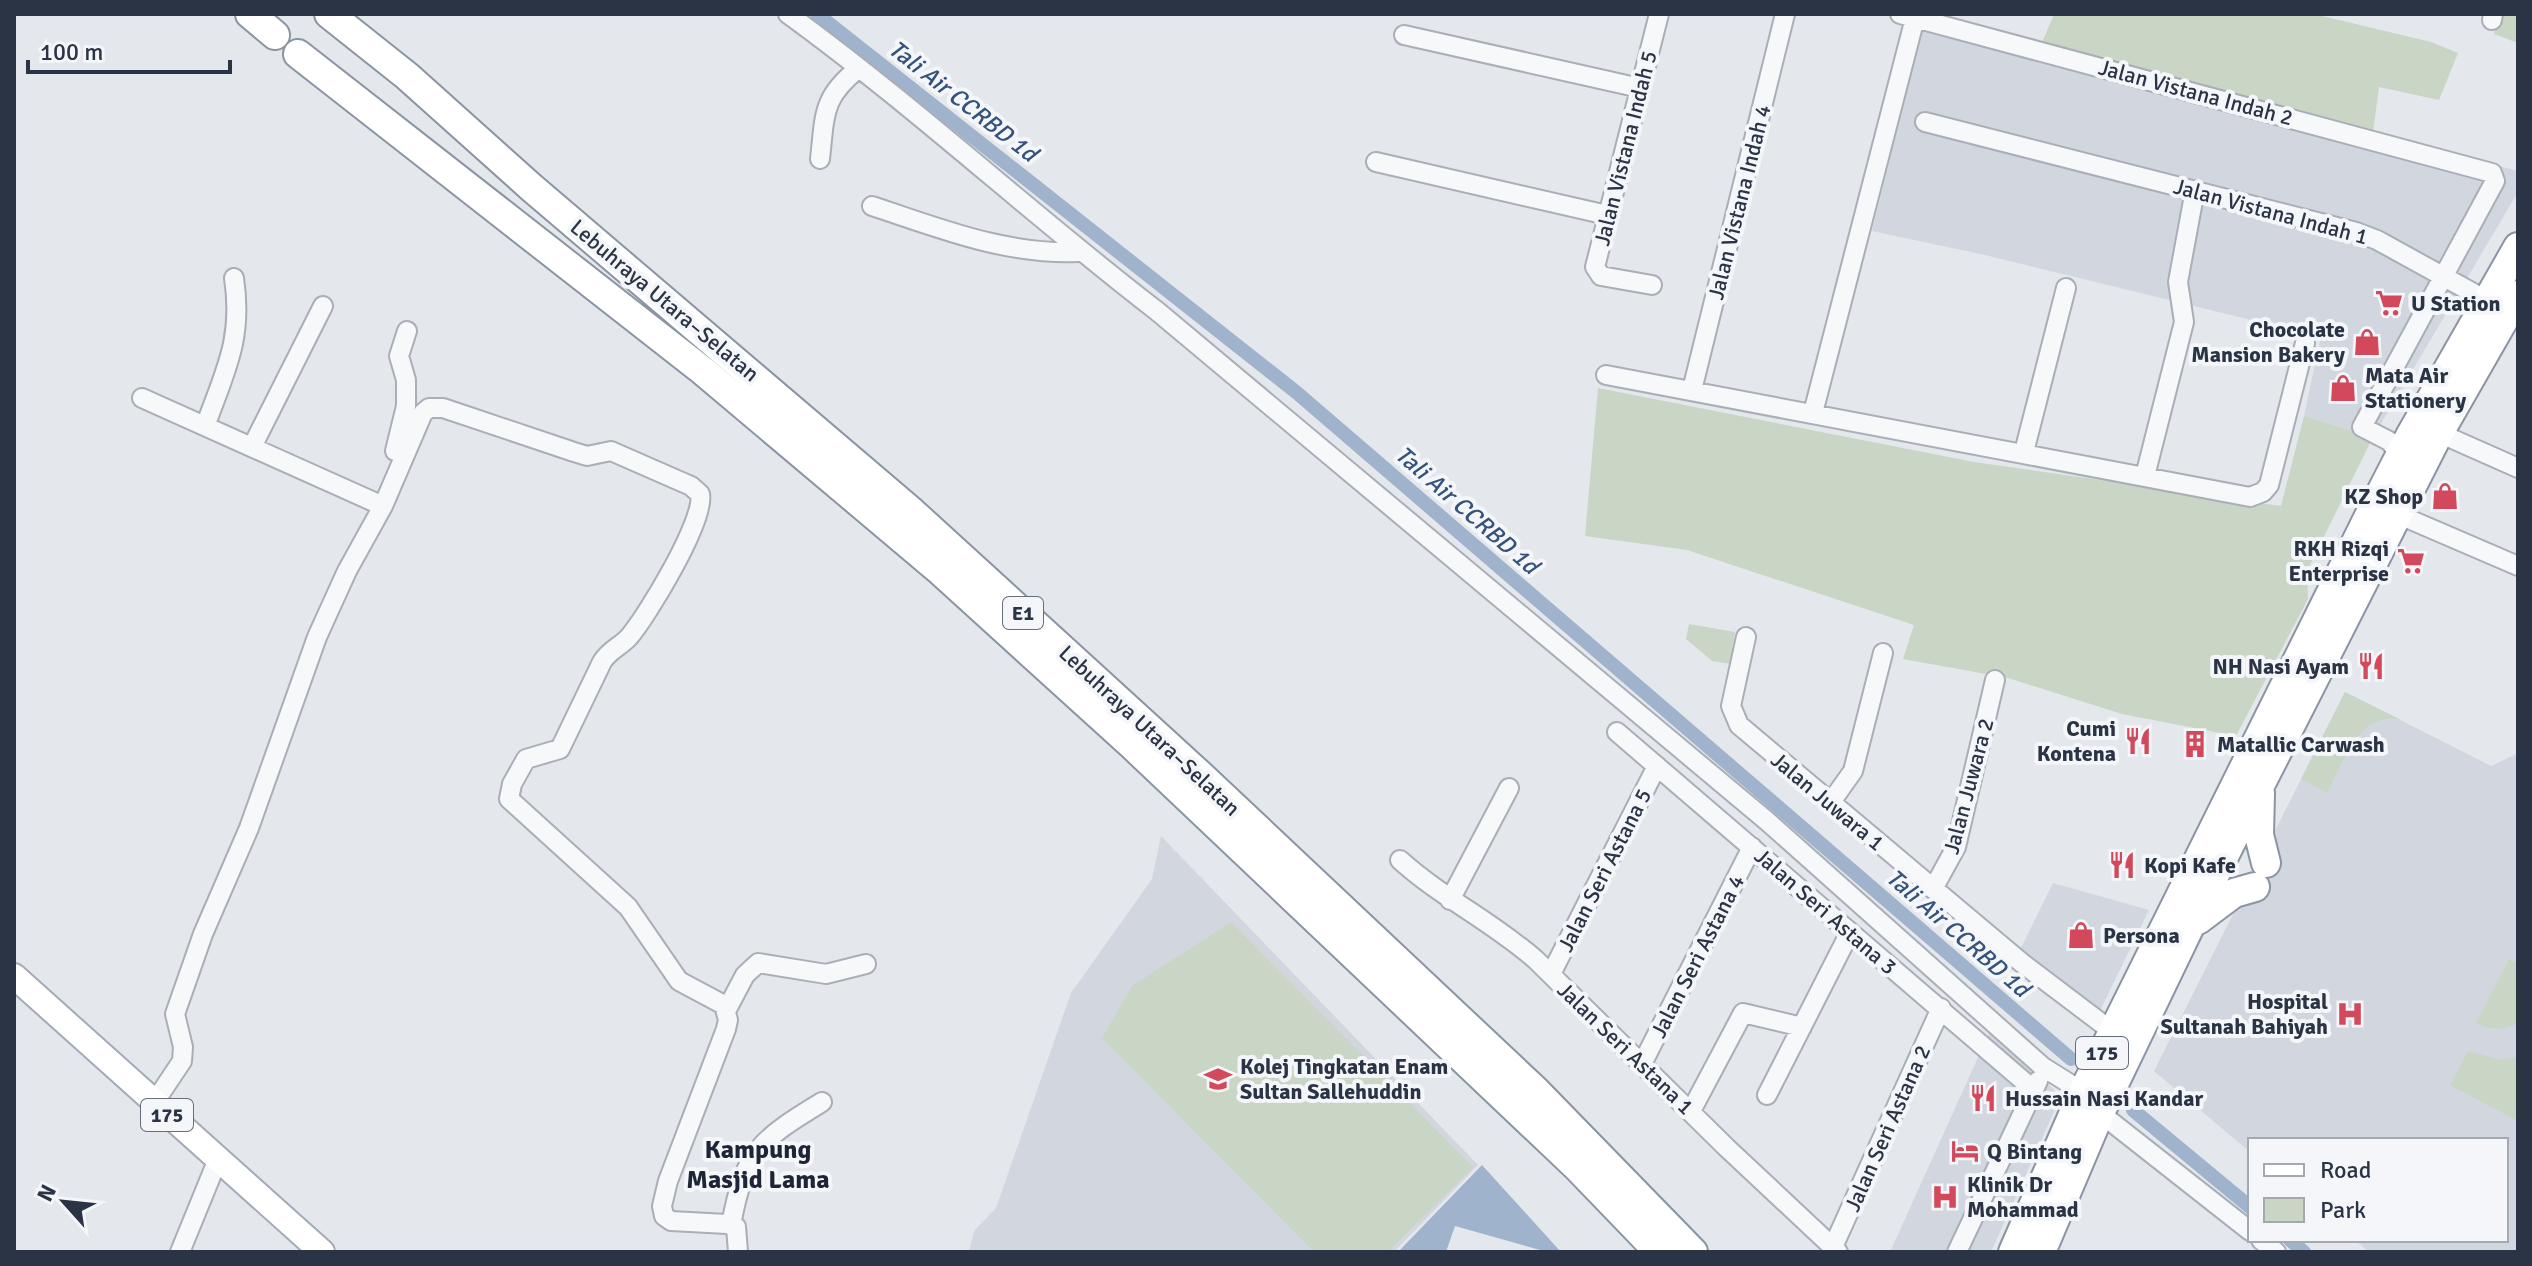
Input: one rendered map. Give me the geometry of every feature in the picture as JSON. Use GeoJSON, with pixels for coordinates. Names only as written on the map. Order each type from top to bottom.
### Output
{"type":"FeatureCollection","features":[{"type":"Feature","properties":{"kind":"highway"},"geometry":{"type":"LineString","coordinates":[[250,14],[275,35]]}},
{"type":"Feature","properties":{"kind":"highway","name":"Lebuhraya Utara–Selatan"},"geometry":{"type":"LineString","coordinates":[[329,14],[407,76],[532,188],[912,512],[1197,772],[1536,1091],[1679,1250]]}},
{"type":"Feature","properties":{"kind":"highway","name":"Lebuhraya Utara–Selatan"},"geometry":{"type":"LineString","coordinates":[[298,54],[703,371],[938,569],[1155,767],[1577,1167],[1679,1250]]}},
{"type":"Feature","properties":{"kind":"highway","name":"175"},"geometry":{"type":"LineString","coordinates":[[2041,1252],[2113,1032],[2214,851],[2401,455],[2518,247]]}},
{"type":"Feature","properties":{"kind":"highway","name":"175"},"geometry":{"type":"LineString","coordinates":[[2013,1252],[2189,928],[2214,851],[2260,784],[2439,433],[2518,295]]}},
{"type":"Feature","properties":{"kind":"highway"},"geometry":{"type":"LineString","coordinates":[[2189,928],[2225,898],[2261,875],[2260,784]]}},
{"type":"Feature","properties":{"kind":"main road","name":"175"},"geometry":{"type":"LineString","coordinates":[[14,976],[322,1252]]}},
{"type":"Feature","properties":{"kind":"street"},"geometry":{"type":"LineString","coordinates":[[788,14],[924,118],[1078,252],[1157,311],[1757,812],[2043,1067],[2248,1229]]}},
{"type":"Feature","properties":{"kind":"street","name":"Jalan Vistana Indah 5"},"geometry":{"type":"LineString","coordinates":[[1652,285],[1601,276],[1595,271],[1659,14]]}},
{"type":"Feature","properties":{"kind":"street","name":"Jalan Vistana Indah 4"},"geometry":{"type":"LineString","coordinates":[[1692,390],[1785,14]]}},
{"type":"Feature","properties":{"kind":"street"},"geometry":{"type":"LineString","coordinates":[[1813,413],[1907,16]]}},
{"type":"Feature","properties":{"kind":"street","name":"Jalan Vistana Indah 2"},"geometry":{"type":"LineString","coordinates":[[1907,16],[1970,23],[2492,173],[2495,181],[2443,275]]}},
{"type":"Feature","properties":{"kind":"street"},"geometry":{"type":"LineString","coordinates":[[1404,35],[1640,88]]}},
{"type":"Feature","properties":{"kind":"street"},"geometry":{"type":"LineString","coordinates":[[820,159],[827,107],[833,91],[859,68]]}},
{"type":"Feature","properties":{"kind":"street","name":"Jalan Vistana Indah 1"},"geometry":{"type":"LineString","coordinates":[[1925,122],[2356,232],[2486,300]]}},
{"type":"Feature","properties":{"kind":"street"},"geometry":{"type":"LineString","coordinates":[[1376,162],[1607,215]]}},
{"type":"Feature","properties":{"kind":"street"},"geometry":{"type":"LineString","coordinates":[[2145,476],[2184,322],[2179,291],[2180,259],[2195,190]]}},
{"type":"Feature","properties":{"kind":"street"},"geometry":{"type":"LineString","coordinates":[[872,206],[950,234],[1035,250],[1078,252]]}},
{"type":"Feature","properties":{"kind":"street"},"geometry":{"type":"LineString","coordinates":[[2401,455],[2389,441],[2362,427],[2443,275]]}},
{"type":"Feature","properties":{"kind":"street"},"geometry":{"type":"LineString","coordinates":[[206,424],[237,332],[239,313],[234,278]]}},
{"type":"Feature","properties":{"kind":"street"},"geometry":{"type":"LineString","coordinates":[[2024,452],[2066,288]]}},
{"type":"Feature","properties":{"kind":"street"},"geometry":{"type":"LineString","coordinates":[[253,445],[323,306]]}},
{"type":"Feature","properties":{"kind":"street"},"geometry":{"type":"LineString","coordinates":[[379,503],[405,420],[406,380],[399,356],[407,331]]}},
{"type":"Feature","properties":{"kind":"street"},"geometry":{"type":"LineString","coordinates":[[1606,375],[2250,497],[2263,492],[2273,471],[2305,343]]}},
{"type":"Feature","properties":{"kind":"street"},"geometry":{"type":"LineString","coordinates":[[142,398],[379,503]]}},
{"type":"Feature","properties":{"kind":"street"},"geometry":{"type":"LineString","coordinates":[[154,1103],[182,1061],[183,1047],[175,1014],[203,934],[249,828],[317,637],[419,421],[429,408],[435,407],[587,456],[616,453],[691,486],[700,494],[700,511],[673,564],[629,637],[606,654],[560,749],[526,759],[512,784],[509,799],[628,907],[673,975],[718,1000],[726,1011]]}},
{"type":"Feature","properties":{"kind":"street"},"geometry":{"type":"LineString","coordinates":[[2439,433],[2518,468]]}},
{"type":"Feature","properties":{"kind":"street"},"geometry":{"type":"LineString","coordinates":[[2397,514],[2518,566]]}},
{"type":"Feature","properties":{"kind":"street","name":"Jalan Juwara 1"},"geometry":{"type":"LineString","coordinates":[[1746,637],[1734,684],[1733,718],[1933,889],[2080,1010],[2113,1032]]}},
{"type":"Feature","properties":{"kind":"street"},"geometry":{"type":"LineString","coordinates":[[1831,802],[1855,764],[1883,653]]}},
{"type":"Feature","properties":{"kind":"street","name":"Jalan Juwara 2"},"geometry":{"type":"LineString","coordinates":[[1933,889],[1956,847],[1995,680]]}},
{"type":"Feature","properties":{"kind":"street","name":"Jalan Seri Astana 3"},"geometry":{"type":"LineString","coordinates":[[1617,732],[2034,1090]]}},
{"type":"Feature","properties":{"kind":"street","name":"Jalan Seri Astana 5"},"geometry":{"type":"LineString","coordinates":[[1551,974],[1657,766]]}},
{"type":"Feature","properties":{"kind":"street"},"geometry":{"type":"LineString","coordinates":[[1450,900],[1509,788]]}},
{"type":"Feature","properties":{"kind":"street","name":"Jalan Seri Astana 4"},"geometry":{"type":"LineString","coordinates":[[1642,1064],[1752,847]]}},
{"type":"Feature","properties":{"kind":"street","name":"Jalan Seri Astana 1"},"geometry":{"type":"LineString","coordinates":[[1400,860],[1450,900],[1505,934],[1551,974],[1836,1250]]}},
{"type":"Feature","properties":{"kind":"street"},"geometry":{"type":"LineString","coordinates":[[1767,1095],[1850,932]]}},
{"type":"Feature","properties":{"kind":"street"},"geometry":{"type":"LineString","coordinates":[[738,1252],[738,1231],[731,1225],[671,1221],[664,1216],[662,1206],[668,1181],[726,1029],[726,1011],[745,975],[758,963],[826,974],[866,964]]}},
{"type":"Feature","properties":{"kind":"street","name":"Jalan Seri Astana 2"},"geometry":{"type":"LineString","coordinates":[[1836,1250],[1941,1008]]}},
{"type":"Feature","properties":{"kind":"street"},"geometry":{"type":"LineString","coordinates":[[1691,1111],[1743,1013],[1802,1027]]}},
{"type":"Feature","properties":{"kind":"street"},"geometry":{"type":"LineString","coordinates":[[1957,1252],[2043,1067]]}},
{"type":"Feature","properties":{"kind":"street"},"geometry":{"type":"LineString","coordinates":[[731,1225],[742,1179],[762,1141],[822,1102]]}},
{"type":"Feature","properties":{"kind":"street"},"geometry":{"type":"LineString","coordinates":[[180,1252],[218,1159]]}},
{"type":"Feature","properties":{"kind":"shaded area"},"geometry":{"type":"Polygon","coordinates":[[[1926,15],[2518,171],[2518,192],[2373,437],[2304,416],[2321,337],[1985,255],[1872,231],[1926,15]]]}},
{"type":"Feature","properties":{"kind":"shaded area","name":"Hospital Sultanah Bahiyah"},"geometry":{"type":"Polygon","coordinates":[[[2345,692],[2491,766],[2518,753],[2518,1252],[2369,1252],[2357,1242],[2508,1242],[2508,1138],[2248,1138],[2248,1150],[2154,1071],[2345,692]]]}},
{"type":"Feature","properties":{"kind":"shaded area","name":"Kolej Tingkatan Enam Sultan Sallehuddin"},"geometry":{"type":"Polygon","coordinates":[[[1161,836],[1478,1165],[1394,1252],[969,1252],[974,1231],[996,1208],[1071,993],[1152,879],[1161,836]]]}},
{"type":"Feature","properties":{"kind":"shaded area"},"geometry":{"type":"Polygon","coordinates":[[[2053,883],[2149,910],[2093,1025],[2013,964],[2053,883]]]}},
{"type":"Feature","properties":{"kind":"shaded area"},"geometry":{"type":"Polygon","coordinates":[[[1990,1031],[2061,1096],[1991,1252],[1890,1252],[1990,1031]]]}},
{"type":"Feature","properties":{"kind":"green space"},"geometry":{"type":"Polygon","coordinates":[[[2054,14],[2314,14],[2431,42],[2458,53],[2439,100],[2379,87],[2373,132],[2041,45],[2054,14]]]}},
{"type":"Feature","properties":{"kind":"green space"},"geometry":{"type":"Polygon","coordinates":[[[2499,14],[2518,14],[2518,43],[2494,34],[2499,14]]]}},
{"type":"Feature","properties":{"kind":"green space"},"geometry":{"type":"Polygon","coordinates":[[[1598,388],[1974,462],[2281,506],[2304,416],[2373,437],[2307,571],[2308,599],[2236,736],[2122,714],[2008,678],[1903,659],[1914,625],[1687,550],[1585,536],[1598,388]]]}},
{"type":"Feature","properties":{"kind":"green space"},"geometry":{"type":"Polygon","coordinates":[[[1689,624],[1735,632],[1730,664],[1712,661],[1686,639],[1689,624]]]}},
{"type":"Feature","properties":{"kind":"green space"},"geometry":{"type":"Polygon","coordinates":[[[2345,692],[2401,720],[2386,719],[2363,731],[2354,741],[2327,793],[2301,779],[2345,692]]]}},
{"type":"Feature","properties":{"kind":"green space"},"geometry":{"type":"Polygon","coordinates":[[[1231,922],[1473,1167],[1388,1252],[1314,1252],[1102,1038],[1132,986],[1231,922]]]}},
{"type":"Feature","properties":{"kind":"green space"},"geometry":{"type":"Polygon","coordinates":[[[2509,959],[2518,964],[2518,1023],[2497,1029],[2476,1023],[2509,959]]]}},
{"type":"Feature","properties":{"kind":"green space"},"geometry":{"type":"Polygon","coordinates":[[[2468,1051],[2500,1060],[2518,1058],[2518,1121],[2450,1085],[2468,1051]]]}},
{"type":"Feature","properties":{"kind":"water"},"geometry":{"type":"Polygon","coordinates":[[[1482,1165],[1561,1252],[1547,1252],[1455,1226],[1446,1252],[1398,1252],[1482,1165]]]}},
{"type":"Feature","properties":{"kind":"waterway","name":"Tali Air CCRBD 1d"},"geometry":{"type":"LineString","coordinates":[[817,14],[1296,392],[2071,1059]]}},
{"type":"Feature","properties":{"kind":"waterway","name":"Tali Air CCRBD 1d"},"geometry":{"type":"LineString","coordinates":[[2133,1110],[2248,1205]]}},
{"type":"Feature","properties":{"kind":"waterway","name":"Tali Air CCRBD 1d"},"geometry":{"type":"LineString","coordinates":[[2292,1242],[2304,1252]]}},
{"type":"Feature","properties":{"kind":"place","name":"U Station"},"geometry":{"type":"Point","coordinates":[2389,303]}},
{"type":"Feature","properties":{"kind":"place","name":"Chocolate Mansion Bakery"},"geometry":{"type":"Point","coordinates":[2367,342]}},
{"type":"Feature","properties":{"kind":"place","name":"Mata Air Stationery"},"geometry":{"type":"Point","coordinates":[2343,388]}},
{"type":"Feature","properties":{"kind":"place","name":"KZ Shop"},"geometry":{"type":"Point","coordinates":[2445,496]}},
{"type":"Feature","properties":{"kind":"place","name":"RKH Rizqi Enterprise"},"geometry":{"type":"Point","coordinates":[2411,561]}},
{"type":"Feature","properties":{"kind":"place","name":"NH Nasi Ayam"},"geometry":{"type":"Point","coordinates":[2371,666]}},
{"type":"Feature","properties":{"kind":"place","name":"Cumi Kontena"},"geometry":{"type":"Point","coordinates":[2138,741]}},
{"type":"Feature","properties":{"kind":"place","name":"Matallic Carwash"},"geometry":{"type":"Point","coordinates":[2195,744]}},
{"type":"Feature","properties":{"kind":"place","name":"Kopi Kafe"},"geometry":{"type":"Point","coordinates":[2122,865]}},
{"type":"Feature","properties":{"kind":"place","name":"Persona"},"geometry":{"type":"Point","coordinates":[2081,935]}},
{"type":"Feature","properties":{"kind":"place","name":"Hospital Sultanah Bahiyah"},"geometry":{"type":"Point","coordinates":[2350,1014]}},
{"type":"Feature","properties":{"kind":"place","name":"Kolej Tingkatan Enam Sultan Sallehuddin"},"geometry":{"type":"Point","coordinates":[1218,1079]}},
{"type":"Feature","properties":{"kind":"place","name":"Hussain Nasi Kandar"},"geometry":{"type":"Point","coordinates":[1983,1098]}},
{"type":"Feature","properties":{"kind":"place","name":"Q Bintang"},"geometry":{"type":"Point","coordinates":[1965,1151]}},
{"type":"Feature","properties":{"kind":"place","name":"Klinik Dr Mohammad"},"geometry":{"type":"Point","coordinates":[1945,1197]}},
{"type":"Feature","properties":{"kind":"district","name":"Kampung Masjid Lama"},"geometry":{"type":"Point","coordinates":[758,1164]}}]}
